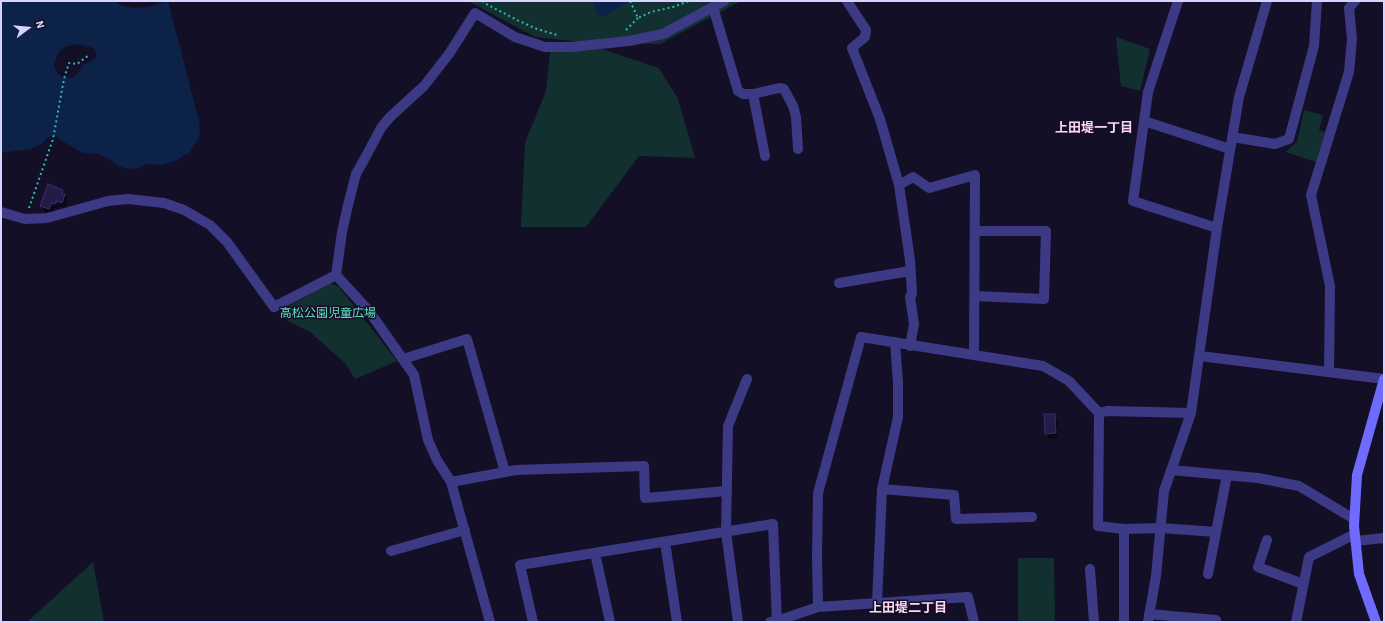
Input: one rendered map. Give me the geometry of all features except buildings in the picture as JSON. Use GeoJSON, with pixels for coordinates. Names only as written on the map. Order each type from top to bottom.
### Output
{"type":"FeatureCollection","features":[{"type":"Feature","properties":{"kind":"street"},"geometry":{"type":"LineString","coordinates":[[336,275],[342,232],[356,174],[381,128],[390,117],[424,86],[449,54],[475,13],[515,37],[545,47],[571,47],[629,41],[663,34],[724,1]]}},
{"type":"Feature","properties":{"kind":"street"},"geometry":{"type":"LineString","coordinates":[[847,1],[866,30],[865,37],[852,48],[880,119],[899,185],[910,260],[912,294],[910,297],[914,324],[910,346]]}},
{"type":"Feature","properties":{"kind":"street"},"geometry":{"type":"LineString","coordinates":[[1178,1],[1148,92],[1133,201],[1217,228]]}},
{"type":"Feature","properties":{"kind":"street"},"geometry":{"type":"LineString","coordinates":[[1216,620],[1148,618],[1156,576],[1164,491],[1191,413],[1217,228],[1239,97],[1267,1]]}},
{"type":"Feature","properties":{"kind":"street"},"geometry":{"type":"LineString","coordinates":[[1232,137],[1274,144],[1289,139],[1314,46],[1317,1]]}},
{"type":"Feature","properties":{"kind":"street"},"geometry":{"type":"LineString","coordinates":[[1329,372],[1330,286],[1311,195],[1350,72],[1352,39],[1349,8],[1355,1]]}},
{"type":"Feature","properties":{"kind":"street"},"geometry":{"type":"LineString","coordinates":[[713,7],[738,91],[743,94],[753,94],[784,88],[793,106],[796,117],[798,149]]}},
{"type":"Feature","properties":{"kind":"street"},"geometry":{"type":"LineString","coordinates":[[753,94],[766,156]]}},
{"type":"Feature","properties":{"kind":"street"},"geometry":{"type":"LineString","coordinates":[[1144,121],[1230,149]]}},
{"type":"Feature","properties":{"kind":"street"},"geometry":{"type":"LineString","coordinates":[[899,185],[913,177],[929,188],[975,175],[974,355]]}},
{"type":"Feature","properties":{"kind":"street"},"geometry":{"type":"LineString","coordinates":[[1,212],[25,219],[47,218],[108,201],[128,199],[164,203],[184,210],[210,225],[227,242],[274,308],[336,275]]}},
{"type":"Feature","properties":{"kind":"street"},"geometry":{"type":"LineString","coordinates":[[975,231],[1046,231],[1044,299],[975,296]]}},
{"type":"Feature","properties":{"kind":"street"},"geometry":{"type":"LineString","coordinates":[[838,283],[910,271]]}},
{"type":"Feature","properties":{"kind":"street"},"geometry":{"type":"LineString","coordinates":[[336,275],[369,311],[414,375],[428,440],[437,460],[451,482],[490,622]]}},
{"type":"Feature","properties":{"kind":"street"},"geometry":{"type":"LineString","coordinates":[[818,607],[818,493],[861,337],[1043,366],[1069,381],[1099,413],[1098,526],[1124,529],[1161,528],[1216,532]]}},
{"type":"Feature","properties":{"kind":"street"},"geometry":{"type":"LineString","coordinates":[[404,359],[467,339],[505,472]]}},
{"type":"Feature","properties":{"kind":"street"},"geometry":{"type":"LineString","coordinates":[[877,603],[882,489],[898,417],[898,382],[895,342]]}},
{"type":"Feature","properties":{"kind":"street"},"geometry":{"type":"LineString","coordinates":[[1200,356],[1384,379],[1357,475],[1353,539],[1360,574],[1376,622]]}},
{"type":"Feature","properties":{"kind":"street"},"geometry":{"type":"LineString","coordinates":[[738,622],[726,532],[728,426],[747,379]]}},
{"type":"Feature","properties":{"kind":"street"},"geometry":{"type":"LineString","coordinates":[[1099,413],[1107,411],[1191,413]]}},
{"type":"Feature","properties":{"kind":"street"},"geometry":{"type":"LineString","coordinates":[[451,482],[516,470],[644,466],[645,498],[727,490]]}},
{"type":"Feature","properties":{"kind":"street"},"geometry":{"type":"LineString","coordinates":[[1171,470],[1258,478],[1299,486],[1354,519]]}},
{"type":"Feature","properties":{"kind":"street"},"geometry":{"type":"LineString","coordinates":[[1208,574],[1227,475]]}},
{"type":"Feature","properties":{"kind":"street"},"geometry":{"type":"LineString","coordinates":[[882,489],[954,495],[956,519],[1032,517]]}},
{"type":"Feature","properties":{"kind":"street"},"geometry":{"type":"LineString","coordinates":[[534,622],[520,565],[773,524],[775,622],[818,607],[968,597],[974,622]]}},
{"type":"Feature","properties":{"kind":"street"},"geometry":{"type":"LineString","coordinates":[[1124,529],[1124,622]]}},
{"type":"Feature","properties":{"kind":"street"},"geometry":{"type":"LineString","coordinates":[[391,551],[464,530]]}},
{"type":"Feature","properties":{"kind":"street"},"geometry":{"type":"LineString","coordinates":[[1296,622],[1309,557],[1353,539],[1384,538]]}},
{"type":"Feature","properties":{"kind":"street"},"geometry":{"type":"LineString","coordinates":[[1267,540],[1258,567],[1303,584]]}},
{"type":"Feature","properties":{"kind":"street"},"geometry":{"type":"LineString","coordinates":[[665,542],[677,622]]}},
{"type":"Feature","properties":{"kind":"street"},"geometry":{"type":"LineString","coordinates":[[595,553],[610,622]]}},
{"type":"Feature","properties":{"kind":"street"},"geometry":{"type":"LineString","coordinates":[[1090,569],[1094,622]]}},
{"type":"Feature","properties":{"kind":"path"},"geometry":{"type":"LineString","coordinates":[[630,1],[638,18]]}},
{"type":"Feature","properties":{"kind":"path"},"geometry":{"type":"LineString","coordinates":[[626,30],[638,18],[651,12],[673,7],[689,1]]}},
{"type":"Feature","properties":{"kind":"path"},"geometry":{"type":"LineString","coordinates":[[484,2],[532,27],[561,36]]}},
{"type":"Feature","properties":{"kind":"path"},"geometry":{"type":"LineString","coordinates":[[25,219],[53,139],[68,63],[77,64],[89,54]]}},
{"type":"Feature","properties":{"kind":"green space"},"geometry":{"type":"Polygon","coordinates":[[[468,1],[741,1],[660,44],[579,42],[535,37],[468,1]]]}},
{"type":"Feature","properties":{"kind":"green space"},"geometry":{"type":"Polygon","coordinates":[[[1116,37],[1150,49],[1140,91],[1121,86],[1116,37]]]}},
{"type":"Feature","properties":{"kind":"green space"},"geometry":{"type":"Polygon","coordinates":[[[551,44],[599,48],[659,68],[678,99],[695,158],[639,156],[586,227],[521,227],[525,143],[546,91],[551,44]]]}},
{"type":"Feature","properties":{"kind":"green space"},"geometry":{"type":"Polygon","coordinates":[[[1304,110],[1323,115],[1319,130],[1325,132],[1316,162],[1285,152],[1297,142],[1304,110]]]}},
{"type":"Feature","properties":{"kind":"green space","name":"高松公園児童広場"},"geometry":{"type":"Polygon","coordinates":[[[330,283],[339,287],[397,361],[355,379],[345,363],[310,332],[288,321],[282,310],[330,283]]]}},
{"type":"Feature","properties":{"kind":"green space"},"geometry":{"type":"Polygon","coordinates":[[[1018,558],[1054,558],[1055,622],[1018,622],[1018,558]]]}},
{"type":"Feature","properties":{"kind":"green space"},"geometry":{"type":"Polygon","coordinates":[[[93,562],[104,622],[27,622],[93,562]]]}},
{"type":"Feature","properties":{"kind":"water"},"geometry":{"type":"Polygon","coordinates":[[[3,1],[115,1],[121,5],[133,8],[148,7],[168,1],[199,121],[200,135],[190,152],[175,161],[162,165],[145,164],[139,168],[128,169],[118,166],[108,158],[98,154],[83,153],[54,135],[48,137],[42,144],[30,149],[1,153],[1,4],[3,1]],[[77,44],[64,47],[58,53],[54,65],[57,73],[62,77],[74,77],[83,65],[97,57],[93,48],[77,44]]]}},
{"type":"Feature","properties":{"kind":"water"},"geometry":{"type":"Polygon","coordinates":[[[594,1],[635,1],[624,4],[604,17],[597,14],[594,1]]]}},
{"type":"Feature","properties":{"kind":"district","name":"上田堤一丁目"},"geometry":{"type":"Point","coordinates":[1094,129]}},
{"type":"Feature","properties":{"kind":"district","name":"上田堤二丁目"},"geometry":{"type":"Point","coordinates":[908,609]}}]}
